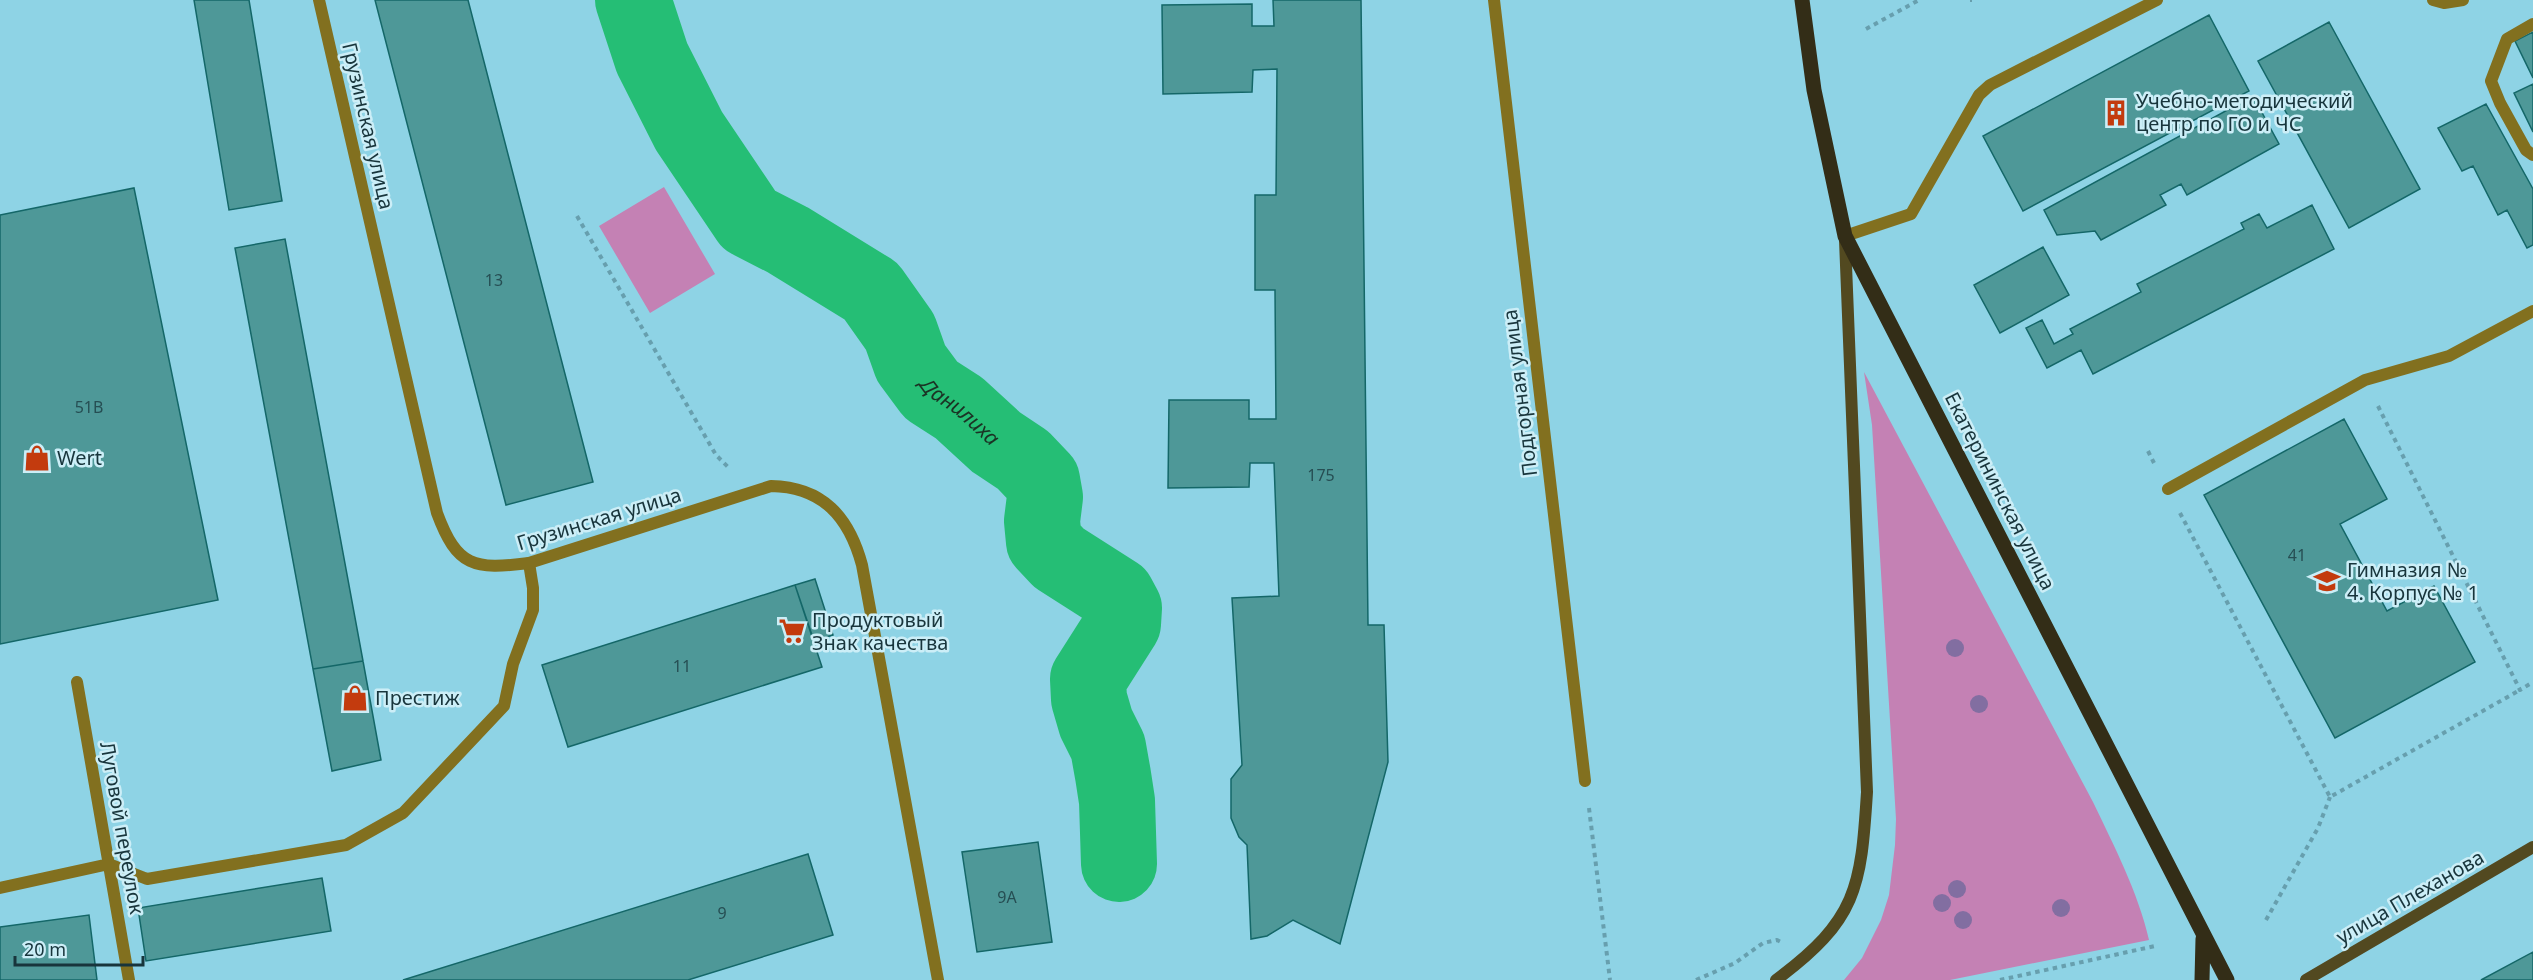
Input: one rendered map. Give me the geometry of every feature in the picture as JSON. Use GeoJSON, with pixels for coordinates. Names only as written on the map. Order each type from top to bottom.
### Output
{"type":"FeatureCollection","features":[{"type":"Feature","properties":{"kind":"main road","name":"Екатерининская улица"},"geometry":{"type":"LineString","coordinates":[[1802,0],[1814,90],[1845,236],[2227,980]]}},
{"type":"Feature","properties":{"kind":"main road"},"geometry":{"type":"LineString","coordinates":[[1776,980],[1812,951],[1836,925],[1853,894],[1864,849],[1867,781],[1845,236]]}},
{"type":"Feature","properties":{"kind":"main road","name":"улица Плеханова"},"geometry":{"type":"LineString","coordinates":[[2306,980],[2533,847]]}},
{"type":"Feature","properties":{"kind":"main road"},"geometry":{"type":"LineString","coordinates":[[2202,980],[2203,936]]}},
{"type":"Feature","properties":{"kind":"street","name":"Грузинская улица"},"geometry":{"type":"LineString","coordinates":[[319,0],[440,521],[450,544],[460,557],[474,565],[497,567],[529,563],[771,486],[789,486],[808,492],[825,502],[841,518],[855,540],[938,980]]}},
{"type":"Feature","properties":{"kind":"street","name":"Подгорная улица"},"geometry":{"type":"LineString","coordinates":[[1494,0],[1586,781]]}},
{"type":"Feature","properties":{"kind":"street"},"geometry":{"type":"LineString","coordinates":[[1845,236],[1911,214],[1967,120],[1979,95],[1990,85],[2157,0]]}},
{"type":"Feature","properties":{"kind":"street"},"geometry":{"type":"LineString","coordinates":[[2433,0],[2444,3],[2463,0]]}},
{"type":"Feature","properties":{"kind":"street"},"geometry":{"type":"LineString","coordinates":[[2533,24],[2507,39],[2491,81],[2499,103],[2526,150],[2533,155]]}},
{"type":"Feature","properties":{"kind":"street"},"geometry":{"type":"LineString","coordinates":[[2168,489],[2365,380],[2449,356],[2533,311]]}},
{"type":"Feature","properties":{"kind":"street"},"geometry":{"type":"LineString","coordinates":[[0,888],[109,864],[147,879],[346,845],[403,813],[504,706],[513,664],[533,610],[533,588],[529,563]]}},
{"type":"Feature","properties":{"kind":"street","name":"Луговой переулок"},"geometry":{"type":"LineString","coordinates":[[77,682],[129,980]]}},
{"type":"Feature","properties":{"kind":"path"},"geometry":{"type":"LineString","coordinates":[[1866,29],[1919,0]]}},
{"type":"Feature","properties":{"kind":"path"},"geometry":{"type":"LineString","coordinates":[[577,216],[716,455],[756,490]]}},
{"type":"Feature","properties":{"kind":"path"},"geometry":{"type":"LineString","coordinates":[[2365,380],[2520,690]]}},
{"type":"Feature","properties":{"kind":"path"},"geometry":{"type":"LineString","coordinates":[[2148,451],[2330,797]]}},
{"type":"Feature","properties":{"kind":"path"},"geometry":{"type":"LineString","coordinates":[[2266,920],[2318,828],[2330,797],[2533,682]]}},
{"type":"Feature","properties":{"kind":"path"},"geometry":{"type":"LineString","coordinates":[[1586,781],[1610,980]]}},
{"type":"Feature","properties":{"kind":"path"},"geometry":{"type":"LineString","coordinates":[[1696,980],[1735,963],[1763,943],[1777,939],[1786,946]]}},
{"type":"Feature","properties":{"kind":"path"},"geometry":{"type":"LineString","coordinates":[[2000,980],[2155,946]]}},
{"type":"Feature","properties":{"kind":"shaded area"},"geometry":{"type":"Polygon","coordinates":[[[664,187],[715,274],[650,313],[599,226],[664,187]]]}},
{"type":"Feature","properties":{"kind":"shaded area"},"geometry":{"type":"Polygon","coordinates":[[[1864,372],[2093,802],[2132,887],[2149,940],[1950,980],[1844,980],[1862,958],[1881,920],[1889,895],[1896,819],[1872,425],[1864,372]]]}},
{"type":"Feature","properties":{"kind":"building"},"geometry":{"type":"Polygon","coordinates":[[[194,0],[249,0],[282,201],[229,210],[194,0]]]}},
{"type":"Feature","properties":{"kind":"building"},"geometry":{"type":"Polygon","coordinates":[[[375,0],[468,0],[593,482],[506,505],[375,0]]]}},
{"type":"Feature","properties":{"kind":"building"},"geometry":{"type":"Polygon","coordinates":[[[1273,0],[1361,0],[1368,625],[1384,625],[1388,762],[1340,944],[1293,920],[1267,936],[1251,939],[1247,845],[1239,837],[1231,818],[1231,779],[1242,765],[1232,598],[1279,596],[1274,463],[1250,463],[1249,487],[1168,488],[1169,400],[1249,400],[1249,419],[1276,419],[1275,290],[1255,290],[1255,195],[1276,195],[1277,69],[1253,70],[1252,92],[1163,94],[1162,5],[1252,4],[1252,26],[1274,26],[1273,0]]]}},
{"type":"Feature","properties":{"kind":"building","name":"Учебно-методический центр по ГО и ЧС"},"geometry":{"type":"Polygon","coordinates":[[[2209,15],[2249,91],[2023,211],[1983,136],[2209,15]]]}},
{"type":"Feature","properties":{"kind":"building"},"geometry":{"type":"Polygon","coordinates":[[[2329,22],[2420,189],[2349,228],[2258,61],[2329,22]]]}},
{"type":"Feature","properties":{"kind":"building"},"geometry":{"type":"Polygon","coordinates":[[[2533,32],[2533,78],[2515,41],[2533,32]]]}},
{"type":"Feature","properties":{"kind":"building"},"geometry":{"type":"Polygon","coordinates":[[[2533,84],[2533,132],[2514,93],[2533,84]]]}},
{"type":"Feature","properties":{"kind":"building"},"geometry":{"type":"Polygon","coordinates":[[[2253,96],[2279,144],[2187,195],[2181,184],[2160,195],[2166,205],[2101,240],[2095,231],[2057,235],[2044,210],[2253,96]]]}},
{"type":"Feature","properties":{"kind":"building"},"geometry":{"type":"Polygon","coordinates":[[[2486,104],[2533,189],[2533,245],[2527,248],[2507,210],[2498,215],[2473,166],[2462,171],[2438,128],[2486,104]]]}},
{"type":"Feature","properties":{"kind":"building"},"geometry":{"type":"Polygon","coordinates":[[[134,188],[218,600],[0,644],[0,215],[134,188]]]}},
{"type":"Feature","properties":{"kind":"building"},"geometry":{"type":"Polygon","coordinates":[[[2312,205],[2334,249],[2093,374],[2081,350],[2047,368],[2026,328],[2042,320],[2054,344],[2073,334],[2070,329],[2141,292],[2137,284],[2244,229],[2241,223],[2259,214],[2267,228],[2312,205]]]}},
{"type":"Feature","properties":{"kind":"building"},"geometry":{"type":"Polygon","coordinates":[[[285,239],[363,661],[313,669],[235,248],[285,239]]]}},
{"type":"Feature","properties":{"kind":"building"},"geometry":{"type":"Polygon","coordinates":[[[2043,247],[2069,295],[2000,333],[1974,285],[2043,247]]]}},
{"type":"Feature","properties":{"kind":"building"},"geometry":{"type":"Polygon","coordinates":[[[2344,419],[2387,499],[2340,524],[2387,611],[2434,586],[2475,662],[2335,738],[2204,495],[2344,419]]]}},
{"type":"Feature","properties":{"kind":"building"},"geometry":{"type":"Polygon","coordinates":[[[815,579],[833,635],[814,641],[795,585],[815,579]]]}},
{"type":"Feature","properties":{"kind":"building"},"geometry":{"type":"Polygon","coordinates":[[[795,585],[822,667],[568,747],[542,665],[795,585]]]}},
{"type":"Feature","properties":{"kind":"building"},"geometry":{"type":"Polygon","coordinates":[[[363,661],[381,760],[332,771],[313,669],[363,661]]]}},
{"type":"Feature","properties":{"kind":"building"},"geometry":{"type":"Polygon","coordinates":[[[1038,842],[1052,942],[977,952],[962,852],[1038,842]]]}},
{"type":"Feature","properties":{"kind":"building"},"geometry":{"type":"Polygon","coordinates":[[[808,854],[833,935],[688,980],[403,980],[808,854]]]}},
{"type":"Feature","properties":{"kind":"building"},"geometry":{"type":"Polygon","coordinates":[[[322,878],[331,931],[146,961],[138,908],[322,878]]]}},
{"type":"Feature","properties":{"kind":"building"},"geometry":{"type":"Polygon","coordinates":[[[89,915],[97,980],[0,980],[0,927],[89,915]]]}},
{"type":"Feature","properties":{"kind":"building"},"geometry":{"type":"Polygon","coordinates":[[[2533,952],[2533,980],[2481,980],[2533,952]]]}},
{"type":"Feature","properties":{"kind":"waterway","name":"Данилиха"},"geometry":{"type":"LineString","coordinates":[[633,0],[652,58],[689,131],[749,220],[788,240],[871,291],[900,332],[911,363],[931,390],[959,408],[996,442],[1023,460],[1042,480],[1045,497],[1042,521],[1044,542],[1059,558],[1117,595],[1124,608],[1123,624],[1088,679],[1089,699],[1096,723],[1108,747],[1113,775],[1117,801],[1119,864]]}},
{"type":"Feature","properties":{"kind":"place","name":"Учебно-методический центр по ГО и ЧС"},"geometry":{"type":"Point","coordinates":[2116,113]}},
{"type":"Feature","properties":{"kind":"place","name":"Wert"},"geometry":{"type":"Point","coordinates":[37,458]}},
{"type":"Feature","properties":{"kind":"place","name":"Гимназия № 4. Корпус № 1"},"geometry":{"type":"Point","coordinates":[2327,581]}},
{"type":"Feature","properties":{"kind":"place","name":"Продуктовый Знак качества"},"geometry":{"type":"Point","coordinates":[792,631]}},
{"type":"Feature","properties":{"kind":"place","name":"Престиж"},"geometry":{"type":"Point","coordinates":[355,698]}}]}
